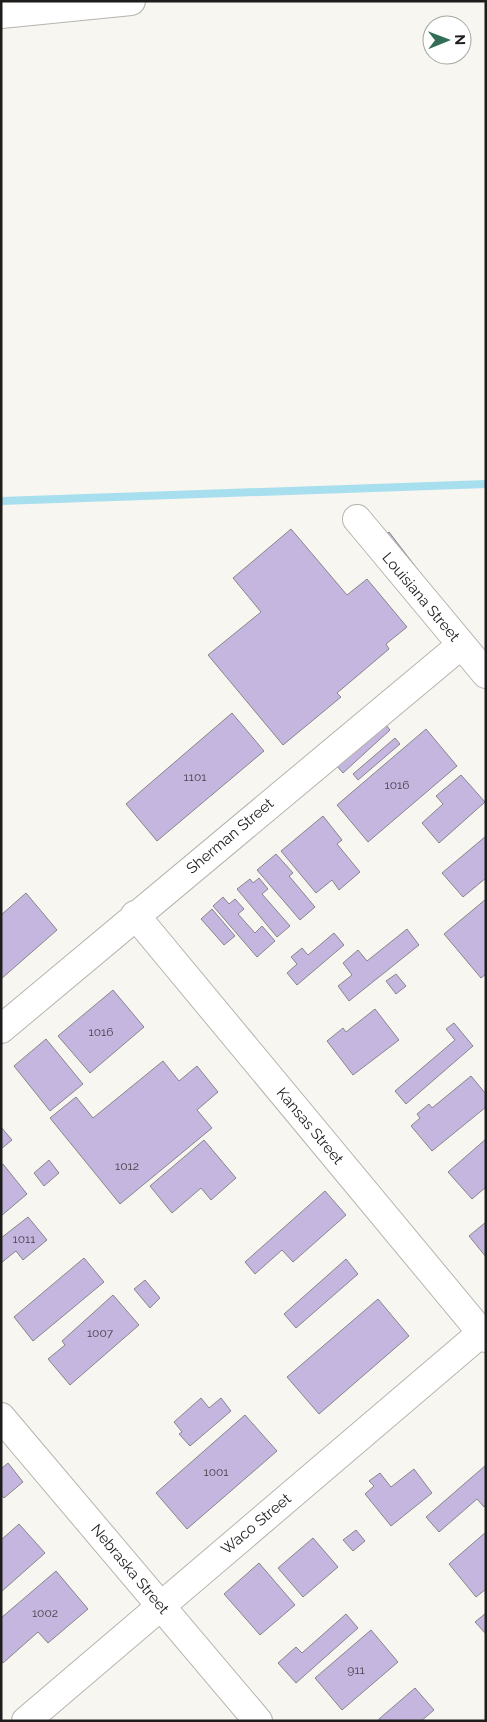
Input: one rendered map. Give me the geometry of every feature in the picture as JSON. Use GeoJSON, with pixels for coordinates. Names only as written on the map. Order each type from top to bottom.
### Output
{"type":"FeatureCollection","features":[{"type":"Feature","properties":{"kind":"street"},"geometry":{"type":"LineString","coordinates":[[1,14],[130,1]]}},
{"type":"Feature","properties":{"kind":"street","name":"Louisiana Street"},"geometry":{"type":"LineString","coordinates":[[357,519],[486,674]]}},
{"type":"Feature","properties":{"kind":"street","name":"Sherman Street"},"geometry":{"type":"LineString","coordinates":[[1,1029],[135,915],[461,645]]}},
{"type":"Feature","properties":{"kind":"street","name":"Kansas Street"},"geometry":{"type":"LineString","coordinates":[[135,915],[484,1333]]}},
{"type":"Feature","properties":{"kind":"street","name":"Waco Street"},"geometry":{"type":"LineString","coordinates":[[26,1721],[160,1605],[484,1333]]}},
{"type":"Feature","properties":{"kind":"street","name":"Nebraska Street"},"geometry":{"type":"LineString","coordinates":[[1,1417],[258,1721]]}},
{"type":"Feature","properties":{"kind":"building"},"geometry":{"type":"Polygon","coordinates":[[[291,529],[347,595],[367,579],[407,627],[386,644],[389,649],[337,693],[341,697],[283,745],[208,655],[261,612],[233,578],[291,529]]]}},
{"type":"Feature","properties":{"kind":"building"},"geometry":{"type":"Polygon","coordinates":[[[389,532],[425,579],[419,584],[382,537],[389,532]]]}},
{"type":"Feature","properties":{"kind":"building"},"geometry":{"type":"Polygon","coordinates":[[[232,713],[264,751],[157,841],[126,804],[232,713]]]}},
{"type":"Feature","properties":{"kind":"building"},"geometry":{"type":"Polygon","coordinates":[[[383,721],[390,730],[343,773],[335,764],[383,721]]]}},
{"type":"Feature","properties":{"kind":"building"},"geometry":{"type":"Polygon","coordinates":[[[426,729],[457,766],[368,842],[337,805],[426,729]]]}},
{"type":"Feature","properties":{"kind":"building"},"geometry":{"type":"Polygon","coordinates":[[[395,738],[400,744],[358,780],[353,774],[395,738]]]}},
{"type":"Feature","properties":{"kind":"building"},"geometry":{"type":"Polygon","coordinates":[[[461,775],[485,802],[439,843],[422,823],[443,804],[436,796],[461,775]]]}},
{"type":"Feature","properties":{"kind":"building"},"geometry":{"type":"Polygon","coordinates":[[[323,816],[342,840],[337,844],[360,872],[339,890],[332,880],[316,893],[281,851],[323,816]]]}},
{"type":"Feature","properties":{"kind":"building"},"geometry":{"type":"Polygon","coordinates":[[[486,836],[486,878],[463,897],[442,873],[486,836]]]}},
{"type":"Feature","properties":{"kind":"building"},"geometry":{"type":"Polygon","coordinates":[[[276,854],[293,873],[289,876],[315,907],[300,920],[257,870],[276,854]]]}},
{"type":"Feature","properties":{"kind":"building"},"geometry":{"type":"Polygon","coordinates":[[[259,878],[268,889],[262,894],[290,926],[277,937],[237,889],[250,879],[253,883],[259,878]]]}},
{"type":"Feature","properties":{"kind":"building"},"geometry":{"type":"Polygon","coordinates":[[[26,893],[57,930],[1,979],[1,915],[26,893]]]}},
{"type":"Feature","properties":{"kind":"building"},"geometry":{"type":"Polygon","coordinates":[[[223,897],[229,904],[235,899],[244,909],[238,914],[255,933],[262,926],[275,941],[257,957],[213,906],[223,897]]]}},
{"type":"Feature","properties":{"kind":"building"},"geometry":{"type":"Polygon","coordinates":[[[486,899],[486,974],[481,978],[444,934],[486,899]]]}},
{"type":"Feature","properties":{"kind":"building"},"geometry":{"type":"Polygon","coordinates":[[[212,909],[235,936],[224,945],[201,919],[212,909]]]}},
{"type":"Feature","properties":{"kind":"building"},"geometry":{"type":"Polygon","coordinates":[[[407,929],[419,945],[349,1001],[338,986],[352,975],[343,963],[358,950],[367,961],[407,929]]]}},
{"type":"Feature","properties":{"kind":"building"},"geometry":{"type":"Polygon","coordinates":[[[334,933],[344,945],[297,985],[287,973],[297,964],[291,957],[302,948],[308,955],[334,933]]]}},
{"type":"Feature","properties":{"kind":"building"},"geometry":{"type":"Polygon","coordinates":[[[396,974],[406,986],[396,994],[386,981],[396,974]]]}},
{"type":"Feature","properties":{"kind":"building"},"geometry":{"type":"Polygon","coordinates":[[[113,990],[144,1027],[90,1073],[58,1036],[113,990]]]}},
{"type":"Feature","properties":{"kind":"building"},"geometry":{"type":"Polygon","coordinates":[[[375,1009],[399,1040],[353,1075],[327,1041],[343,1028],[346,1032],[375,1009]]]}},
{"type":"Feature","properties":{"kind":"building"},"geometry":{"type":"Polygon","coordinates":[[[454,1023],[473,1046],[406,1104],[395,1091],[455,1040],[446,1029],[454,1023]]]}},
{"type":"Feature","properties":{"kind":"building"},"geometry":{"type":"Polygon","coordinates":[[[46,1039],[83,1084],[50,1111],[14,1066],[46,1039]]]}},
{"type":"Feature","properties":{"kind":"building"},"geometry":{"type":"Polygon","coordinates":[[[163,1061],[179,1081],[197,1066],[218,1092],[197,1110],[212,1128],[120,1204],[50,1118],[76,1097],[93,1118],[163,1061]]]}},
{"type":"Feature","properties":{"kind":"building"},"geometry":{"type":"Polygon","coordinates":[[[471,1076],[486,1094],[486,1107],[432,1151],[411,1126],[420,1118],[417,1114],[429,1104],[432,1108],[471,1076]]]}},
{"type":"Feature","properties":{"kind":"building"},"geometry":{"type":"Polygon","coordinates":[[[1,1127],[12,1140],[1,1149],[1,1127]]]}},
{"type":"Feature","properties":{"kind":"building"},"geometry":{"type":"Polygon","coordinates":[[[486,1139],[486,1187],[472,1199],[448,1172],[486,1139]]]}},
{"type":"Feature","properties":{"kind":"building"},"geometry":{"type":"Polygon","coordinates":[[[204,1140],[236,1178],[211,1200],[201,1188],[172,1213],[150,1186],[204,1140]]]}},
{"type":"Feature","properties":{"kind":"building"},"geometry":{"type":"Polygon","coordinates":[[[49,1160],[59,1173],[44,1186],[34,1173],[49,1160]]]}},
{"type":"Feature","properties":{"kind":"building"},"geometry":{"type":"Polygon","coordinates":[[[3,1164],[27,1194],[1,1216],[1,1165],[3,1164]]]}},
{"type":"Feature","properties":{"kind":"building"},"geometry":{"type":"Polygon","coordinates":[[[325,1191],[346,1215],[293,1262],[282,1250],[255,1274],[245,1262],[325,1191]]]}},
{"type":"Feature","properties":{"kind":"building"},"geometry":{"type":"Polygon","coordinates":[[[28,1217],[47,1240],[23,1260],[16,1251],[1,1263],[1,1238],[28,1217]]]}},
{"type":"Feature","properties":{"kind":"building"},"geometry":{"type":"Polygon","coordinates":[[[486,1222],[486,1257],[469,1236],[486,1222]]]}},
{"type":"Feature","properties":{"kind":"building"},"geometry":{"type":"Polygon","coordinates":[[[84,1258],[104,1282],[33,1341],[14,1317],[84,1258]]]}},
{"type":"Feature","properties":{"kind":"building"},"geometry":{"type":"Polygon","coordinates":[[[346,1259],[358,1274],[296,1328],[284,1314],[346,1259]]]}},
{"type":"Feature","properties":{"kind":"building"},"geometry":{"type":"Polygon","coordinates":[[[145,1280],[160,1298],[150,1308],[134,1289],[145,1280]]]}},
{"type":"Feature","properties":{"kind":"building"},"geometry":{"type":"Polygon","coordinates":[[[113,1295],[139,1325],[70,1385],[48,1359],[65,1345],[62,1341],[113,1295]]]}},
{"type":"Feature","properties":{"kind":"building"},"geometry":{"type":"Polygon","coordinates":[[[378,1299],[409,1336],[319,1414],[287,1377],[378,1299]]]}},
{"type":"Feature","properties":{"kind":"building"},"geometry":{"type":"Polygon","coordinates":[[[201,1398],[209,1408],[221,1398],[231,1411],[190,1446],[179,1434],[182,1432],[174,1422],[201,1398]]]}},
{"type":"Feature","properties":{"kind":"building"},"geometry":{"type":"Polygon","coordinates":[[[245,1415],[277,1451],[187,1529],[156,1493],[245,1415]]]}},
{"type":"Feature","properties":{"kind":"building"},"geometry":{"type":"Polygon","coordinates":[[[8,1463],[23,1482],[4,1498],[1,1495],[1,1469],[8,1463]]]}},
{"type":"Feature","properties":{"kind":"building"},"geometry":{"type":"Polygon","coordinates":[[[486,1465],[486,1505],[484,1507],[477,1499],[439,1532],[426,1517],[486,1465]]]}},
{"type":"Feature","properties":{"kind":"building"},"geometry":{"type":"Polygon","coordinates":[[[414,1469],[432,1493],[391,1526],[365,1494],[374,1486],[369,1481],[380,1473],[391,1487],[414,1469]]]}},
{"type":"Feature","properties":{"kind":"building"},"geometry":{"type":"Polygon","coordinates":[[[19,1524],[45,1553],[1,1592],[1,1540],[19,1524]]]}},
{"type":"Feature","properties":{"kind":"building"},"geometry":{"type":"Polygon","coordinates":[[[356,1530],[365,1541],[353,1551],[343,1540],[356,1530]]]}},
{"type":"Feature","properties":{"kind":"building"},"geometry":{"type":"Polygon","coordinates":[[[486,1532],[486,1589],[476,1597],[449,1564],[486,1532]]]}},
{"type":"Feature","properties":{"kind":"building"},"geometry":{"type":"Polygon","coordinates":[[[313,1538],[338,1567],[303,1597],[278,1568],[313,1538]]]}},
{"type":"Feature","properties":{"kind":"building"},"geometry":{"type":"Polygon","coordinates":[[[259,1563],[295,1605],[260,1635],[224,1594],[259,1563]]]}},
{"type":"Feature","properties":{"kind":"building"},"geometry":{"type":"Polygon","coordinates":[[[56,1571],[88,1609],[48,1643],[38,1632],[3,1663],[1,1661],[1,1618],[56,1571]]]}},
{"type":"Feature","properties":{"kind":"building"},"geometry":{"type":"Polygon","coordinates":[[[486,1613],[486,1634],[475,1622],[486,1613]]]}},
{"type":"Feature","properties":{"kind":"building"},"geometry":{"type":"Polygon","coordinates":[[[346,1614],[358,1628],[296,1683],[278,1663],[296,1647],[302,1653],[346,1614]]]}},
{"type":"Feature","properties":{"kind":"building"},"geometry":{"type":"Polygon","coordinates":[[[371,1630],[398,1662],[342,1710],[315,1678],[371,1630]]]}},
{"type":"Feature","properties":{"kind":"building"},"geometry":{"type":"Polygon","coordinates":[[[415,1688],[434,1710],[421,1721],[380,1721],[379,1719],[415,1688]]]}},
{"type":"Feature","properties":{"kind":"waterway"},"geometry":{"type":"LineString","coordinates":[[1,501],[486,484]]}}]}
